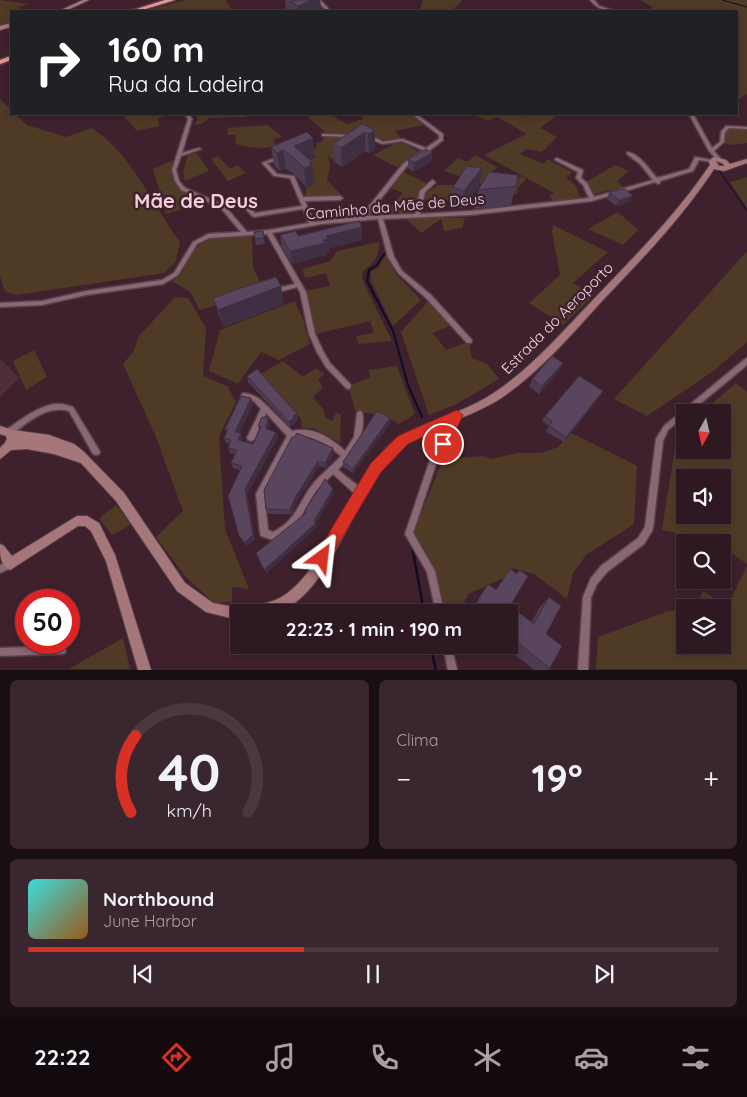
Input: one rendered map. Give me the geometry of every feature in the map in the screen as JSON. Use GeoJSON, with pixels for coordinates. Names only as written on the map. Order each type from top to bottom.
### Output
{"type":"FeatureCollection","features":[{"type":"Feature","properties":{"kind":"highway"},"geometry":{"type":"LineString","coordinates":[[129,10],[163,0]]}},
{"type":"Feature","properties":{"kind":"highway"},"geometry":{"type":"LineString","coordinates":[[137,10],[172,0]]}},
{"type":"Feature","properties":{"kind":"main road"},"geometry":{"type":"LineString","coordinates":[[63,10],[87,0]]}},
{"type":"Feature","properties":{"kind":"main road","name":"Estrada do Aeroporto"},"geometry":{"type":"LineString","coordinates":[[280,604],[300,589],[313,574],[359,492],[376,468],[403,440],[484,404],[518,381],[650,246],[704,180],[720,164],[744,162]]}},
{"type":"Feature","properties":{"kind":"main road"},"geometry":{"type":"LineString","coordinates":[[0,454],[9,446],[12,439],[6,432]]}},
{"type":"Feature","properties":{"kind":"main road"},"geometry":{"type":"LineString","coordinates":[[6,432],[49,439],[70,447],[120,497],[181,587],[210,608],[230,612]]}},
{"type":"Feature","properties":{"kind":"main road"},"geometry":{"type":"LineString","coordinates":[[9,446],[30,444],[47,447],[87,462]]}},
{"type":"Feature","properties":{"kind":"main road"},"geometry":{"type":"LineString","coordinates":[[0,550],[5,566],[66,526],[77,521],[87,521],[95,527],[111,559],[145,670]]}},
{"type":"Feature","properties":{"kind":"street"},"geometry":{"type":"LineString","coordinates":[[318,0],[326,10]]}},
{"type":"Feature","properties":{"kind":"street"},"geometry":{"type":"LineString","coordinates":[[592,0],[598,7],[608,10]]}},
{"type":"Feature","properties":{"kind":"street"},"geometry":{"type":"LineString","coordinates":[[188,115],[190,119],[174,170],[183,189],[222,206],[246,234]]}},
{"type":"Feature","properties":{"kind":"street"},"geometry":{"type":"LineString","coordinates":[[363,218],[404,165],[441,140],[441,135],[415,115]]}},
{"type":"Feature","properties":{"kind":"street"},"geometry":{"type":"LineString","coordinates":[[691,115],[720,164]]}},
{"type":"Feature","properties":{"kind":"street"},"geometry":{"type":"LineString","coordinates":[[711,151],[722,142],[724,132],[728,127],[747,128]]}},
{"type":"Feature","properties":{"kind":"street"},"geometry":{"type":"LineString","coordinates":[[324,135],[365,135],[382,143],[402,140],[428,150]]}},
{"type":"Feature","properties":{"kind":"street"},"geometry":{"type":"LineString","coordinates":[[179,155],[200,149]]}},
{"type":"Feature","properties":{"kind":"street"},"geometry":{"type":"LineString","coordinates":[[629,153],[644,163],[648,172],[658,182]]}},
{"type":"Feature","properties":{"kind":"street"},"geometry":{"type":"LineString","coordinates":[[278,158],[264,163],[276,175],[292,177],[312,224]]}},
{"type":"Feature","properties":{"kind":"street","name":"Caminho da Mãe de Deus"},"geometry":{"type":"LineString","coordinates":[[0,305],[42,303],[86,293],[163,282],[176,274],[195,243],[208,236],[269,232],[312,224],[363,218],[470,213],[592,199],[658,182],[691,170],[697,158],[720,164]]}},
{"type":"Feature","properties":{"kind":"street"},"geometry":{"type":"LineString","coordinates":[[557,159],[581,171],[578,178],[585,184],[592,199]]}},
{"type":"Feature","properties":{"kind":"street"},"geometry":{"type":"LineString","coordinates":[[417,215],[422,191],[432,182]]}},
{"type":"Feature","properties":{"kind":"street"},"geometry":{"type":"LineString","coordinates":[[302,199],[340,198]]}},
{"type":"Feature","properties":{"kind":"street"},"geometry":{"type":"LineString","coordinates":[[241,200],[254,215],[305,207]]}},
{"type":"Feature","properties":{"kind":"street"},"geometry":{"type":"LineString","coordinates":[[380,218],[391,257],[400,272],[429,297],[469,341]]}},
{"type":"Feature","properties":{"kind":"street"},"geometry":{"type":"LineString","coordinates":[[269,232],[303,292],[312,334],[320,352],[348,386]]}},
{"type":"Feature","properties":{"kind":"street"},"geometry":{"type":"LineString","coordinates":[[264,295],[298,285]]}},
{"type":"Feature","properties":{"kind":"street"},"geometry":{"type":"LineString","coordinates":[[583,670],[587,597],[594,581],[604,569],[640,540],[649,528],[660,441],[666,428],[747,361]]}},
{"type":"Feature","properties":{"kind":"street"},"geometry":{"type":"LineString","coordinates":[[244,396],[256,399],[292,436]]}},
{"type":"Feature","properties":{"kind":"street"},"geometry":{"type":"LineString","coordinates":[[6,432],[44,409],[65,407],[71,409],[96,452]]}},
{"type":"Feature","properties":{"kind":"street"},"geometry":{"type":"LineString","coordinates":[[251,438],[265,407]]}},
{"type":"Feature","properties":{"kind":"street"},"geometry":{"type":"LineString","coordinates":[[345,455],[310,432],[301,431],[292,436],[260,494],[264,532],[268,536],[278,534],[292,524],[302,511],[317,484],[334,471],[357,439],[360,414]]}},
{"type":"Feature","properties":{"kind":"street"},"geometry":{"type":"LineString","coordinates":[[438,604],[430,571],[409,534],[434,460],[457,415]]}},
{"type":"Feature","properties":{"kind":"street"},"geometry":{"type":"LineString","coordinates":[[334,471],[359,492]]}},
{"type":"Feature","properties":{"kind":"street"},"geometry":{"type":"LineString","coordinates":[[0,652],[15,652]]}},
{"type":"Feature","properties":{"kind":"street"},"geometry":{"type":"LineString","coordinates":[[448,654],[452,670]]}},
{"type":"Feature","properties":{"kind":"shaded area"},"geometry":{"type":"Polygon","coordinates":[[[0,0],[29,4],[18,7],[20,10],[10,10],[10,23],[0,26],[0,0]]]}},
{"type":"Feature","properties":{"kind":"shaded area"},"geometry":{"type":"Polygon","coordinates":[[[186,0],[226,0],[231,10],[200,9],[149,10],[186,0]]]}},
{"type":"Feature","properties":{"kind":"shaded area"},"geometry":{"type":"Polygon","coordinates":[[[423,0],[462,0],[459,5],[449,10],[419,10],[423,0]]]}},
{"type":"Feature","properties":{"kind":"shaded area"},"geometry":{"type":"Polygon","coordinates":[[[641,0],[747,0],[747,94],[739,99],[739,102],[738,10],[651,10],[652,7],[641,0]]]}},
{"type":"Feature","properties":{"kind":"shaded area"},"geometry":{"type":"Polygon","coordinates":[[[0,99],[10,109],[10,115],[16,115],[27,125],[66,137],[92,128],[106,139],[130,165],[180,242],[176,261],[164,273],[17,295],[5,292],[0,276],[0,99]]]}},
{"type":"Feature","properties":{"kind":"shaded area"},"geometry":{"type":"Polygon","coordinates":[[[123,115],[170,115],[158,118],[159,126],[137,131],[123,115]]]}},
{"type":"Feature","properties":{"kind":"shaded area"},"geometry":{"type":"Polygon","coordinates":[[[196,115],[247,115],[246,117],[209,118],[203,123],[194,125],[198,119],[196,115]]]}},
{"type":"Feature","properties":{"kind":"shaded area"},"geometry":{"type":"Polygon","coordinates":[[[312,115],[331,115],[347,124],[363,119],[361,115],[412,115],[424,125],[395,131],[401,139],[383,141],[366,133],[326,133],[308,117],[312,115]]]}},
{"type":"Feature","properties":{"kind":"shaded area"},"geometry":{"type":"Polygon","coordinates":[[[474,115],[520,115],[523,117],[526,115],[558,115],[540,128],[557,137],[542,152],[527,149],[520,154],[544,164],[547,159],[572,172],[566,178],[576,186],[580,197],[554,202],[549,196],[554,193],[484,155],[527,134],[497,117],[488,121],[474,115]]]}},
{"type":"Feature","properties":{"kind":"shaded area"},"geometry":{"type":"Polygon","coordinates":[[[268,125],[282,137],[273,139],[276,146],[260,148],[236,144],[235,135],[227,135],[228,128],[268,125]]]}},
{"type":"Feature","properties":{"kind":"shaded area"},"geometry":{"type":"Polygon","coordinates":[[[735,128],[747,129],[747,143],[730,145],[724,143],[725,131],[735,128]]]}},
{"type":"Feature","properties":{"kind":"shaded area"},"geometry":{"type":"Polygon","coordinates":[[[325,137],[355,138],[351,146],[332,160],[328,155],[330,166],[327,180],[342,196],[306,197],[306,188],[314,184],[312,182],[314,181],[297,164],[316,157],[309,150],[317,148],[316,143],[321,142],[325,137]]]}},
{"type":"Feature","properties":{"kind":"shaded area"},"geometry":{"type":"Polygon","coordinates":[[[396,143],[406,144],[419,152],[397,167],[373,155],[396,143]]]}},
{"type":"Feature","properties":{"kind":"shaded area"},"geometry":{"type":"Polygon","coordinates":[[[197,153],[209,171],[185,181],[183,172],[188,155],[197,153]]]}},
{"type":"Feature","properties":{"kind":"shaded area"},"geometry":{"type":"Polygon","coordinates":[[[476,155],[497,167],[488,176],[509,185],[522,176],[526,179],[518,188],[516,195],[444,171],[458,158],[467,162],[476,155]]]}},
{"type":"Feature","properties":{"kind":"shaded area"},"geometry":{"type":"Polygon","coordinates":[[[218,156],[231,169],[237,165],[246,173],[228,181],[211,159],[218,156]]]}},
{"type":"Feature","properties":{"kind":"shaded area"},"geometry":{"type":"Polygon","coordinates":[[[176,159],[173,173],[175,184],[183,192],[195,199],[189,207],[166,214],[153,169],[176,159]]]}},
{"type":"Feature","properties":{"kind":"shaded area"},"geometry":{"type":"Polygon","coordinates":[[[615,165],[629,171],[617,181],[623,187],[594,194],[586,182],[615,165]]]}},
{"type":"Feature","properties":{"kind":"shaded area"},"geometry":{"type":"Polygon","coordinates":[[[404,172],[427,184],[419,190],[415,214],[383,215],[403,193],[390,188],[404,172]]]}},
{"type":"Feature","properties":{"kind":"shaded area"},"geometry":{"type":"Polygon","coordinates":[[[747,177],[747,208],[730,182],[747,177]]]}},
{"type":"Feature","properties":{"kind":"shaded area"},"geometry":{"type":"Polygon","coordinates":[[[438,185],[454,185],[451,201],[445,200],[442,203],[424,199],[427,192],[438,185]]]}},
{"type":"Feature","properties":{"kind":"shaded area"},"geometry":{"type":"Polygon","coordinates":[[[618,212],[638,230],[623,245],[588,229],[618,212]]]}},
{"type":"Feature","properties":{"kind":"shaded area"},"geometry":{"type":"Polygon","coordinates":[[[405,218],[465,218],[462,228],[444,231],[441,219],[421,233],[405,218]]]}},
{"type":"Feature","properties":{"kind":"shaded area"},"geometry":{"type":"Polygon","coordinates":[[[553,225],[608,252],[573,283],[594,295],[563,325],[529,303],[560,275],[552,232],[553,225]]]}},
{"type":"Feature","properties":{"kind":"shaded area"},"geometry":{"type":"Polygon","coordinates":[[[252,236],[253,267],[264,290],[200,310],[190,292],[172,281],[181,274],[195,249],[201,244],[216,238],[252,236]]]}},
{"type":"Feature","properties":{"kind":"shaded area"},"geometry":{"type":"Polygon","coordinates":[[[379,242],[377,256],[371,265],[363,271],[362,279],[392,341],[359,344],[356,336],[374,333],[370,321],[316,334],[305,291],[330,286],[326,273],[305,278],[302,269],[331,261],[337,251],[379,242]]]}},
{"type":"Feature","properties":{"kind":"shaded area"},"geometry":{"type":"Polygon","coordinates":[[[747,251],[747,342],[715,370],[647,416],[614,399],[747,251]]]}},
{"type":"Feature","properties":{"kind":"shaded area"},"geometry":{"type":"Polygon","coordinates":[[[386,255],[396,274],[421,300],[393,326],[371,281],[371,272],[378,268],[386,255]]]}},
{"type":"Feature","properties":{"kind":"shaded area"},"geometry":{"type":"Polygon","coordinates":[[[175,297],[188,298],[206,328],[203,376],[227,386],[236,402],[219,436],[225,529],[249,589],[232,587],[232,602],[214,603],[185,576],[156,537],[183,511],[156,437],[123,364],[133,352],[139,336],[175,297]]]}},
{"type":"Feature","properties":{"kind":"shaded area"},"geometry":{"type":"Polygon","coordinates":[[[429,300],[451,325],[433,333],[446,350],[469,342],[472,358],[487,364],[499,379],[455,405],[429,415],[401,332],[429,300]]]}},
{"type":"Feature","properties":{"kind":"shaded area"},"geometry":{"type":"Polygon","coordinates":[[[295,301],[305,324],[310,344],[279,360],[261,352],[238,384],[209,371],[220,330],[295,301]]]}},
{"type":"Feature","properties":{"kind":"shaded area"},"geometry":{"type":"Polygon","coordinates":[[[34,350],[47,377],[26,390],[13,361],[34,350]]]}},
{"type":"Feature","properties":{"kind":"shaded area"},"geometry":{"type":"Polygon","coordinates":[[[0,358],[19,378],[0,397],[0,358]]]}},
{"type":"Feature","properties":{"kind":"shaded area"},"geometry":{"type":"Polygon","coordinates":[[[283,361],[303,377],[316,368],[324,374],[318,380],[323,387],[313,397],[323,409],[326,418],[333,421],[336,412],[341,415],[340,443],[313,428],[302,428],[301,419],[260,374],[283,361]]]}},
{"type":"Feature","properties":{"kind":"shaded area"},"geometry":{"type":"Polygon","coordinates":[[[397,366],[415,414],[399,424],[382,415],[356,412],[348,386],[371,377],[368,370],[397,366]]]}},
{"type":"Feature","properties":{"kind":"shaded area"},"geometry":{"type":"Polygon","coordinates":[[[736,383],[747,392],[747,564],[731,553],[731,534],[682,534],[662,530],[676,441],[676,459],[731,459],[731,404],[711,404],[736,383]]]}},
{"type":"Feature","properties":{"kind":"shaded area"},"geometry":{"type":"Polygon","coordinates":[[[571,433],[637,466],[634,524],[586,555],[573,573],[567,599],[534,574],[513,568],[511,575],[468,594],[464,604],[443,604],[431,563],[412,536],[443,459],[483,456],[492,459],[518,453],[541,453],[558,447],[571,433]]]}},
{"type":"Feature","properties":{"kind":"shaded area"},"geometry":{"type":"Polygon","coordinates":[[[116,505],[132,524],[112,535],[99,518],[116,505]]]}},
{"type":"Feature","properties":{"kind":"shaded area"},"geometry":{"type":"Polygon","coordinates":[[[747,566],[747,669],[596,669],[598,637],[676,610],[676,654],[731,654],[731,599],[747,566]]]}},
{"type":"Feature","properties":{"kind":"shaded area"},"geometry":{"type":"Polygon","coordinates":[[[703,591],[715,599],[700,599],[703,591]]]}},
{"type":"Feature","properties":{"kind":"shaded area"},"geometry":{"type":"Polygon","coordinates":[[[123,638],[130,669],[69,669],[123,638]]]}},
{"type":"Feature","properties":{"kind":"building"},"geometry":{"type":"Polygon","coordinates":[[[312,0],[298,6],[291,2],[312,0]]]}},
{"type":"Feature","properties":{"kind":"building"},"geometry":{"type":"Polygon","coordinates":[[[362,124],[375,130],[368,134],[365,132],[341,148],[333,144],[362,124]]]}},
{"type":"Feature","properties":{"kind":"building"},"geometry":{"type":"Polygon","coordinates":[[[307,132],[313,138],[294,146],[312,162],[309,163],[312,165],[304,168],[283,150],[277,153],[271,147],[307,132]]]}},
{"type":"Feature","properties":{"kind":"building"},"geometry":{"type":"Polygon","coordinates":[[[426,149],[432,153],[414,163],[408,159],[426,149]]]}},
{"type":"Feature","properties":{"kind":"building"},"geometry":{"type":"Polygon","coordinates":[[[467,166],[482,168],[464,191],[453,187],[467,166]]]}},
{"type":"Feature","properties":{"kind":"building"},"geometry":{"type":"Polygon","coordinates":[[[489,172],[518,175],[516,186],[478,190],[489,172]]]}},
{"type":"Feature","properties":{"kind":"building"},"geometry":{"type":"Polygon","coordinates":[[[625,189],[633,196],[619,200],[609,192],[625,189]]]}},
{"type":"Feature","properties":{"kind":"building"},"geometry":{"type":"Polygon","coordinates":[[[359,221],[362,227],[326,236],[328,239],[323,240],[325,243],[290,251],[280,235],[296,231],[298,236],[359,221]]]}},
{"type":"Feature","properties":{"kind":"building"},"geometry":{"type":"Polygon","coordinates":[[[263,231],[264,238],[255,239],[254,232],[263,231]]]}},
{"type":"Feature","properties":{"kind":"building"},"geometry":{"type":"Polygon","coordinates":[[[276,277],[281,286],[218,310],[213,298],[276,277]]]}},
{"type":"Feature","properties":{"kind":"building"},"geometry":{"type":"Polygon","coordinates":[[[552,356],[563,363],[542,386],[532,379],[552,356]]]}},
{"type":"Feature","properties":{"kind":"building"},"geometry":{"type":"Polygon","coordinates":[[[257,369],[297,414],[289,422],[247,376],[257,369]]]}},
{"type":"Feature","properties":{"kind":"building"},"geometry":{"type":"Polygon","coordinates":[[[579,376],[603,391],[566,437],[549,426],[552,421],[545,416],[579,376]]]}},
{"type":"Feature","properties":{"kind":"building"},"geometry":{"type":"Polygon","coordinates":[[[241,396],[251,398],[235,432],[241,433],[238,440],[253,444],[261,427],[258,426],[262,417],[268,418],[266,429],[276,432],[245,489],[253,535],[245,542],[239,536],[228,496],[242,466],[231,463],[237,450],[228,448],[231,440],[224,438],[228,429],[225,429],[241,396]]]}},
{"type":"Feature","properties":{"kind":"building"},"geometry":{"type":"Polygon","coordinates":[[[377,411],[390,418],[353,469],[343,462],[377,411]]]}},
{"type":"Feature","properties":{"kind":"building"},"geometry":{"type":"Polygon","coordinates":[[[297,433],[333,448],[325,463],[318,461],[296,496],[290,510],[266,509],[264,490],[292,437],[297,433]]]}},
{"type":"Feature","properties":{"kind":"building"},"geometry":{"type":"Polygon","coordinates":[[[325,479],[333,489],[314,521],[316,523],[264,570],[256,553],[306,513],[304,512],[325,479]]]}},
{"type":"Feature","properties":{"kind":"building"},"geometry":{"type":"Polygon","coordinates":[[[510,569],[517,574],[519,570],[528,576],[511,604],[476,604],[488,584],[496,590],[510,569]]]}},
{"type":"Feature","properties":{"kind":"building"},"geometry":{"type":"Polygon","coordinates":[[[549,597],[561,606],[546,634],[562,646],[550,668],[518,643],[518,612],[534,624],[549,597]]]}},
{"type":"Feature","properties":{"kind":"waterway"},"geometry":{"type":"LineString","coordinates":[[722,0],[747,7]]}},
{"type":"Feature","properties":{"kind":"waterway"},"geometry":{"type":"LineString","coordinates":[[323,4],[328,8],[327,10]]}},
{"type":"Feature","properties":{"kind":"waterway"},"geometry":{"type":"LineString","coordinates":[[419,115],[446,138],[428,152]]}},
{"type":"Feature","properties":{"kind":"waterway"},"geometry":{"type":"LineString","coordinates":[[718,169],[747,211]]}},
{"type":"Feature","properties":{"kind":"waterway"},"geometry":{"type":"LineString","coordinates":[[383,255],[386,251],[384,240]]}},
{"type":"Feature","properties":{"kind":"waterway"},"geometry":{"type":"LineString","coordinates":[[384,254],[377,265],[369,270],[367,281],[393,331],[408,385],[422,417]]}},
{"type":"Feature","properties":{"kind":"waterway"},"geometry":{"type":"LineString","coordinates":[[439,457],[443,452]]}},
{"type":"Feature","properties":{"kind":"waterway"},"geometry":{"type":"LineString","coordinates":[[412,546],[423,604]]}},
{"type":"Feature","properties":{"kind":"waterway"},"geometry":{"type":"LineString","coordinates":[[432,654],[436,670]]}},
{"type":"Feature","properties":{"kind":"district","name":"Mãe de Deus"},"geometry":{"type":"Point","coordinates":[196,200]}},
{"type":"Feature","properties":{"kind":"route"},"geometry":{"type":"LineString","coordinates":[[322,558],[359,492],[376,468],[403,440],[457,415],[443,444]]}}]}
